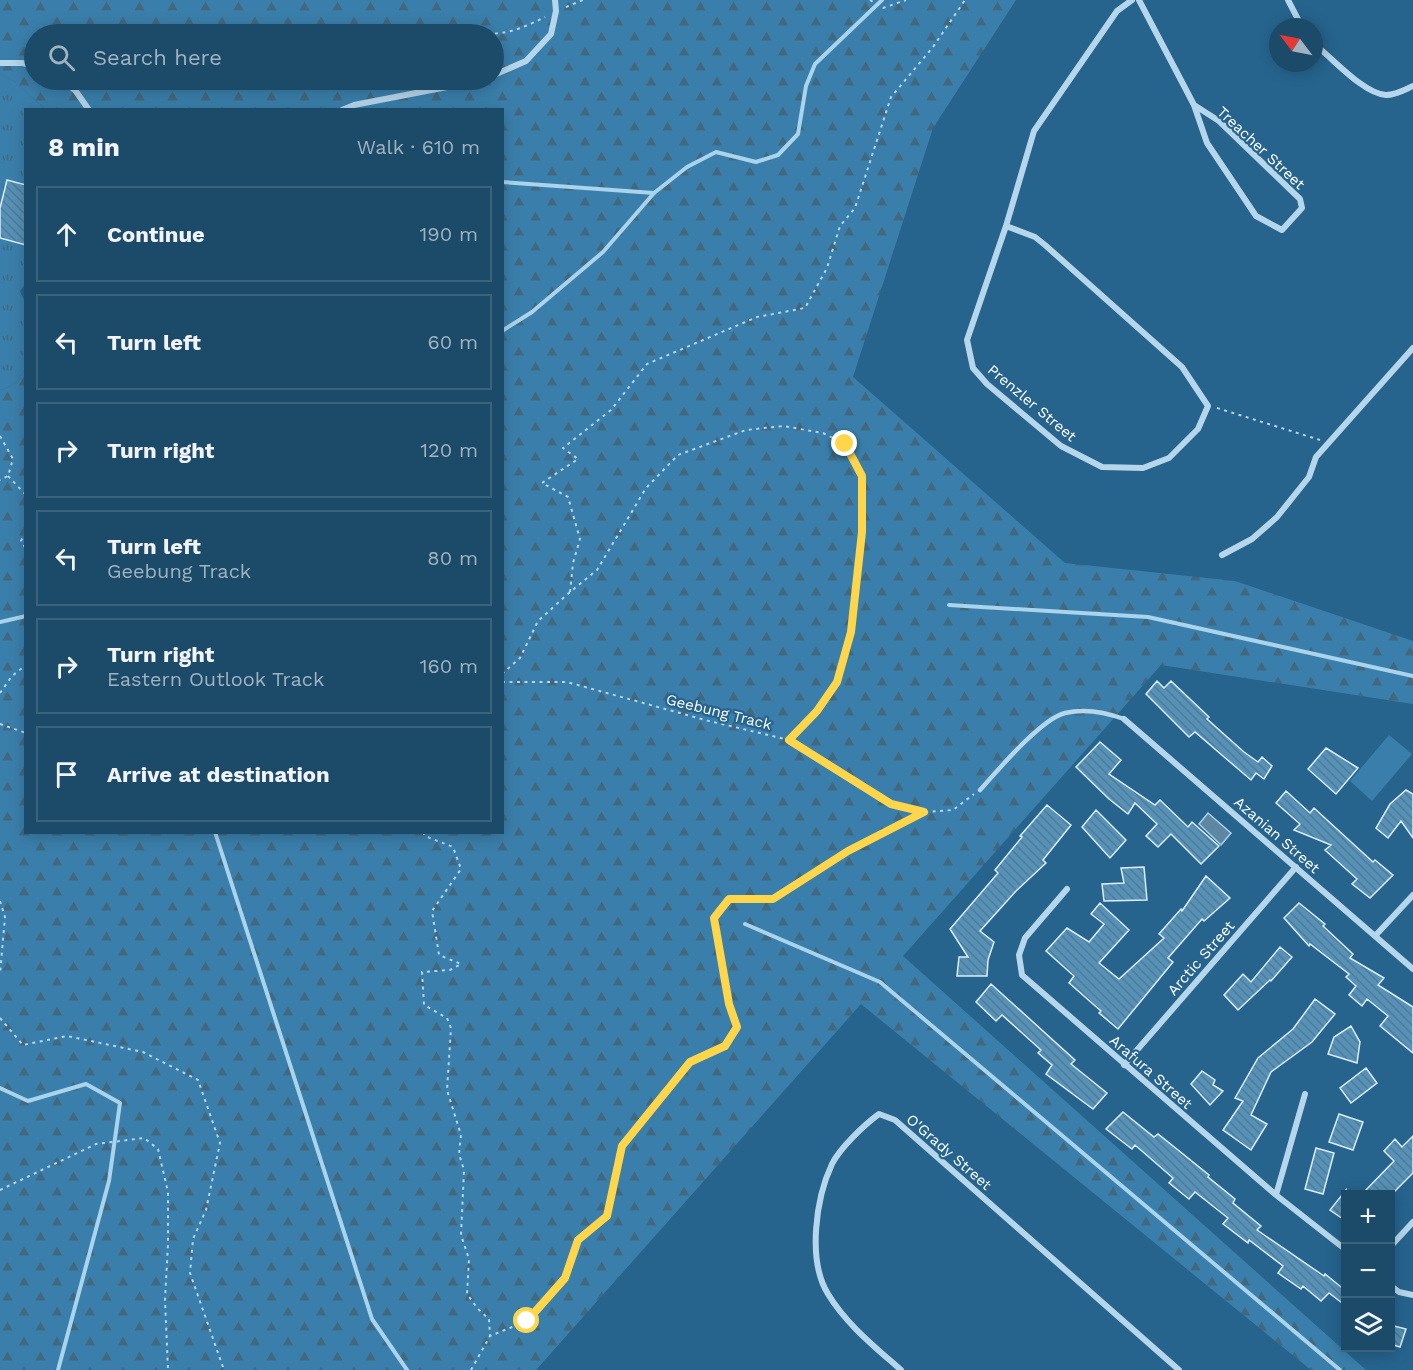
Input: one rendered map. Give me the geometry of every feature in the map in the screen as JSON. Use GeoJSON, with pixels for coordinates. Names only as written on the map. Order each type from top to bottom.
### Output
{"type":"FeatureCollection","features":[{"type":"Feature","properties":{"kind":"street"},"geometry":{"type":"LineString","coordinates":[[504,71],[526,61],[551,34],[556,11],[555,0]]}},
{"type":"Feature","properties":{"kind":"street","name":"Prenzler Street"},"geometry":{"type":"LineString","coordinates":[[1132,0],[1117,11],[1034,131],[1006,226],[967,340],[973,368],[987,384],[1061,446],[1102,467],[1143,468],[1169,458],[1198,429],[1208,406]]}},
{"type":"Feature","properties":{"kind":"street","name":"Treacher Street"},"geometry":{"type":"LineString","coordinates":[[1139,0],[1194,105],[1207,143],[1256,216],[1282,230],[1302,208],[1300,199],[1220,121],[1194,105]]}},
{"type":"Feature","properties":{"kind":"street"},"geometry":{"type":"LineString","coordinates":[[1288,0],[1297,18]]}},
{"type":"Feature","properties":{"kind":"street"},"geometry":{"type":"LineString","coordinates":[[1323,51],[1372,92],[1383,95],[1395,94],[1413,86]]}},
{"type":"Feature","properties":{"kind":"street"},"geometry":{"type":"LineString","coordinates":[[0,63],[24,63]]}},
{"type":"Feature","properties":{"kind":"street"},"geometry":{"type":"LineString","coordinates":[[75,90],[88,108]]}},
{"type":"Feature","properties":{"kind":"street"},"geometry":{"type":"LineString","coordinates":[[347,108],[431,90]]}},
{"type":"Feature","properties":{"kind":"street"},"geometry":{"type":"LineString","coordinates":[[1006,226],[1035,237],[1046,245],[1182,367],[1208,406]]}},
{"type":"Feature","properties":{"kind":"street"},"geometry":{"type":"LineString","coordinates":[[1222,555],[1252,539],[1277,517],[1309,477],[1316,457],[1413,348]]}},
{"type":"Feature","properties":{"kind":"street","name":"Azanian Street"},"geometry":{"type":"LineString","coordinates":[[1124,719],[1413,969]]}},
{"type":"Feature","properties":{"kind":"street","name":"Arctic Street"},"geometry":{"type":"LineString","coordinates":[[1124,1065],[1296,867]]}},
{"type":"Feature","properties":{"kind":"street","name":"Arafura Street"},"geometry":{"type":"LineString","coordinates":[[1066,890],[1025,938],[1019,955],[1022,975],[1276,1195],[1341,1246]]}},
{"type":"Feature","properties":{"kind":"street"},"geometry":{"type":"LineString","coordinates":[[1376,936],[1413,895]]}},
{"type":"Feature","properties":{"kind":"street"},"geometry":{"type":"LineString","coordinates":[[1276,1195],[1305,1094]]}},
{"type":"Feature","properties":{"kind":"street","name":"O'Grady Street"},"geometry":{"type":"LineString","coordinates":[[901,1370],[857,1330],[827,1293],[818,1266],[816,1232],[821,1195],[833,1162],[864,1125],[879,1114],[895,1120],[1179,1370]]}},
{"type":"Feature","properties":{"kind":"street"},"geometry":{"type":"LineString","coordinates":[[1393,1244],[1413,1222]]}},
{"type":"Feature","properties":{"kind":"street"},"geometry":{"type":"LineString","coordinates":[[1395,1288],[1413,1295]]}},
{"type":"Feature","properties":{"kind":"lane"},"geometry":{"type":"LineString","coordinates":[[980,790],[1044,724],[1063,713],[1089,710],[1108,713],[1124,719]]}},
{"type":"Feature","properties":{"kind":"path"},"geometry":{"type":"LineString","coordinates":[[568,0],[572,4]]}},
{"type":"Feature","properties":{"kind":"path"},"geometry":{"type":"LineString","coordinates":[[504,32],[525,27],[583,0]]}},
{"type":"Feature","properties":{"kind":"path"},"geometry":{"type":"LineString","coordinates":[[871,0],[883,8],[906,0]]}},
{"type":"Feature","properties":{"kind":"path"},"geometry":{"type":"LineString","coordinates":[[570,592],[573,563],[580,539],[568,497],[543,483],[578,459],[563,448],[611,410],[647,364],[757,317],[805,308],[827,268],[840,226],[855,208],[891,97],[933,46],[965,0]]}},
{"type":"Feature","properties":{"kind":"path"},"geometry":{"type":"LineString","coordinates":[[1208,406],[1329,442]]}},
{"type":"Feature","properties":{"kind":"path"},"geometry":{"type":"LineString","coordinates":[[504,672],[520,658],[538,621],[597,570],[646,488],[678,455],[746,430],[783,426],[823,433],[845,444],[862,476],[862,532],[851,632],[837,682],[817,711],[789,740]]}},
{"type":"Feature","properties":{"kind":"path"},"geometry":{"type":"LineString","coordinates":[[0,435],[13,459],[8,476],[0,480]]}},
{"type":"Feature","properties":{"kind":"path"},"geometry":{"type":"LineString","coordinates":[[8,476],[24,493]]}},
{"type":"Feature","properties":{"kind":"path"},"geometry":{"type":"LineString","coordinates":[[0,693],[12,676],[24,667]]}},
{"type":"Feature","properties":{"kind":"path","name":"Geebung Track"},"geometry":{"type":"LineString","coordinates":[[504,682],[567,682],[705,720],[789,740],[891,804],[924,812],[953,810],[980,790]]}},
{"type":"Feature","properties":{"kind":"path"},"geometry":{"type":"LineString","coordinates":[[0,724],[24,733]]}},
{"type":"Feature","properties":{"kind":"path"},"geometry":{"type":"LineString","coordinates":[[490,1336],[527,1321],[565,1278],[578,1240],[607,1216],[622,1146],[690,1062],[725,1046],[737,1027],[729,1004],[714,918],[729,899],[773,899],[848,851],[924,812]]}},
{"type":"Feature","properties":{"kind":"path"},"geometry":{"type":"LineString","coordinates":[[424,834],[453,847],[461,869],[432,911],[439,955],[460,964],[450,970],[422,972],[424,1005],[447,1018],[451,1028],[447,1090],[461,1135],[459,1154],[464,1170],[461,1235],[469,1259],[467,1294],[489,1319],[490,1336],[471,1370]]}},
{"type":"Feature","properties":{"kind":"path"},"geometry":{"type":"LineString","coordinates":[[0,902],[5,916],[0,974]]}},
{"type":"Feature","properties":{"kind":"path"},"geometry":{"type":"LineString","coordinates":[[0,1018],[23,1045],[67,1036],[143,1052],[198,1080],[220,1143],[206,1210],[193,1239],[190,1273],[224,1370]]}},
{"type":"Feature","properties":{"kind":"path"},"geometry":{"type":"LineString","coordinates":[[0,1190],[96,1144],[144,1138],[158,1149],[168,1192],[165,1300],[168,1370]]}},
{"type":"Feature","properties":{"kind":"green space"},"geometry":{"type":"Polygon","coordinates":[[[0,0],[1016,0],[933,128],[853,377],[1065,563],[1235,581],[1413,641],[1413,704],[1161,665],[903,956],[1341,1348],[1341,1352],[1346,1352],[1366,1370],[1311,1370],[861,1004],[536,1370],[0,1370],[0,390],[15,382],[24,370],[24,834],[504,834],[504,108],[44,108],[14,81],[0,74],[0,0]]]}},
{"type":"Feature","properties":{"kind":"green space"},"geometry":{"type":"Polygon","coordinates":[[[0,74],[14,81],[44,108],[24,108],[24,286],[20,291],[24,300],[24,370],[15,382],[0,390],[0,74]]]}},
{"type":"Feature","properties":{"kind":"green space"},"geometry":{"type":"Polygon","coordinates":[[[1389,735],[1412,754],[1372,801],[1350,781],[1389,735]]]}},
{"type":"Feature","properties":{"kind":"shaded area"},"geometry":{"type":"Polygon","coordinates":[[[1208,813],[1231,833],[1221,845],[1199,824],[1208,813]]]}},
{"type":"Feature","properties":{"kind":"building"},"geometry":{"type":"Polygon","coordinates":[[[7,180],[24,184],[24,244],[0,238],[0,208],[7,180]]]}},
{"type":"Feature","properties":{"kind":"building"},"geometry":{"type":"Polygon","coordinates":[[[1157,681],[1164,688],[1171,681],[1209,717],[1207,719],[1244,752],[1258,762],[1262,757],[1272,766],[1264,779],[1256,773],[1251,780],[1195,732],[1189,737],[1146,694],[1157,681]]]}},
{"type":"Feature","properties":{"kind":"building"},"geometry":{"type":"Polygon","coordinates":[[[1100,742],[1121,760],[1109,774],[1155,805],[1160,800],[1188,827],[1192,822],[1219,846],[1201,864],[1171,834],[1158,847],[1146,836],[1157,824],[1135,803],[1128,814],[1076,767],[1100,742]]]}},
{"type":"Feature","properties":{"kind":"building"},"geometry":{"type":"Polygon","coordinates":[[[1326,748],[1358,768],[1336,794],[1308,769],[1326,748]]]}},
{"type":"Feature","properties":{"kind":"building"},"geometry":{"type":"Polygon","coordinates":[[[1406,790],[1413,794],[1413,838],[1401,821],[1388,838],[1376,828],[1390,804],[1406,790]]]}},
{"type":"Feature","properties":{"kind":"building"},"geometry":{"type":"Polygon","coordinates":[[[1286,791],[1310,813],[1314,808],[1373,862],[1375,860],[1393,875],[1370,898],[1352,884],[1357,879],[1325,850],[1331,845],[1294,830],[1300,824],[1276,803],[1286,791]]]}},
{"type":"Feature","properties":{"kind":"building"},"geometry":{"type":"Polygon","coordinates":[[[1047,805],[1071,825],[1043,860],[1046,863],[1016,891],[980,931],[994,942],[988,960],[987,976],[957,976],[959,957],[968,957],[950,929],[998,873],[995,870],[1047,805]]]}},
{"type":"Feature","properties":{"kind":"building"},"geometry":{"type":"Polygon","coordinates":[[[1096,810],[1126,840],[1110,858],[1082,827],[1096,810]]]}},
{"type":"Feature","properties":{"kind":"building"},"geometry":{"type":"Polygon","coordinates":[[[1144,867],[1147,900],[1104,901],[1102,884],[1124,883],[1121,868],[1144,867]]]}},
{"type":"Feature","properties":{"kind":"building"},"geometry":{"type":"Polygon","coordinates":[[[1206,876],[1230,898],[1204,921],[1202,919],[1168,958],[1173,962],[1118,1029],[1069,983],[1074,976],[1046,951],[1067,928],[1089,942],[1104,924],[1091,914],[1100,903],[1129,930],[1099,963],[1119,979],[1164,938],[1159,934],[1181,909],[1182,911],[1206,876]]]}},
{"type":"Feature","properties":{"kind":"building"},"geometry":{"type":"Polygon","coordinates":[[[1299,903],[1325,924],[1323,926],[1353,954],[1350,958],[1384,978],[1378,985],[1413,1007],[1413,1053],[1380,1026],[1388,1016],[1367,999],[1362,1006],[1349,995],[1356,986],[1346,977],[1349,974],[1310,944],[1309,946],[1284,918],[1299,903]]]}},
{"type":"Feature","properties":{"kind":"building"},"geometry":{"type":"Polygon","coordinates":[[[1280,947],[1292,957],[1271,981],[1238,1010],[1224,995],[1243,974],[1251,982],[1280,947]]]}},
{"type":"Feature","properties":{"kind":"building"},"geometry":{"type":"Polygon","coordinates":[[[991,984],[1075,1060],[1071,1064],[1107,1093],[1093,1109],[1046,1074],[1052,1065],[1038,1053],[1041,1050],[1002,1015],[996,1021],[976,1002],[991,984]]]}},
{"type":"Feature","properties":{"kind":"building"},"geometry":{"type":"Polygon","coordinates":[[[1315,999],[1335,1014],[1312,1042],[1271,1072],[1251,1115],[1267,1124],[1251,1150],[1223,1130],[1243,1101],[1235,1098],[1258,1058],[1293,1029],[1315,999]]]}},
{"type":"Feature","properties":{"kind":"building"},"geometry":{"type":"Polygon","coordinates":[[[1351,1026],[1360,1042],[1357,1063],[1328,1054],[1334,1037],[1351,1026]]]}},
{"type":"Feature","properties":{"kind":"building"},"geometry":{"type":"Polygon","coordinates":[[[1366,1068],[1377,1083],[1351,1103],[1340,1088],[1366,1068]]]}},
{"type":"Feature","properties":{"kind":"building"},"geometry":{"type":"Polygon","coordinates":[[[1202,1071],[1215,1080],[1213,1085],[1223,1091],[1210,1105],[1191,1084],[1202,1071]]]}},
{"type":"Feature","properties":{"kind":"building"},"geometry":{"type":"Polygon","coordinates":[[[1123,1112],[1154,1137],[1158,1134],[1235,1199],[1233,1203],[1261,1226],[1257,1230],[1341,1287],[1341,1302],[1329,1293],[1321,1301],[1303,1286],[1301,1289],[1278,1273],[1283,1266],[1249,1240],[1248,1243],[1223,1224],[1228,1218],[1195,1192],[1189,1199],[1169,1183],[1173,1178],[1135,1145],[1132,1149],[1106,1129],[1123,1112]]]}},
{"type":"Feature","properties":{"kind":"building"},"geometry":{"type":"Polygon","coordinates":[[[1339,1114],[1363,1122],[1353,1150],[1329,1142],[1339,1114]]]}},
{"type":"Feature","properties":{"kind":"building"},"geometry":{"type":"Polygon","coordinates":[[[1413,1136],[1413,1173],[1395,1191],[1366,1190],[1394,1161],[1384,1151],[1395,1139],[1402,1147],[1413,1136]]]}},
{"type":"Feature","properties":{"kind":"building"},"geometry":{"type":"Polygon","coordinates":[[[1316,1148],[1334,1153],[1323,1194],[1305,1189],[1316,1148]]]}},
{"type":"Feature","properties":{"kind":"building"},"geometry":{"type":"Polygon","coordinates":[[[1341,1196],[1341,1218],[1330,1210],[1341,1196]]]}},
{"type":"Feature","properties":{"kind":"building"},"geometry":{"type":"Polygon","coordinates":[[[1395,1326],[1406,1329],[1400,1347],[1395,1346],[1395,1326]]]}},
{"type":"Feature","properties":{"kind":"waterway"},"geometry":{"type":"LineString","coordinates":[[504,330],[532,312],[603,252],[654,193],[687,167],[716,152],[756,162],[778,155],[798,134],[806,86],[815,64],[882,0]]}},
{"type":"Feature","properties":{"kind":"waterway"},"geometry":{"type":"LineString","coordinates":[[504,182],[654,193]]}},
{"type":"Feature","properties":{"kind":"waterway"},"geometry":{"type":"LineString","coordinates":[[949,605],[1148,617],[1413,676]]}},
{"type":"Feature","properties":{"kind":"waterway"},"geometry":{"type":"LineString","coordinates":[[0,622],[24,616]]}},
{"type":"Feature","properties":{"kind":"waterway"},"geometry":{"type":"LineString","coordinates":[[216,834],[372,1319],[407,1370]]}},
{"type":"Feature","properties":{"kind":"waterway"},"geometry":{"type":"LineString","coordinates":[[745,924],[880,982],[1340,1370]]}},
{"type":"Feature","properties":{"kind":"waterway"},"geometry":{"type":"LineString","coordinates":[[0,1088],[28,1101],[86,1084],[120,1103],[109,1181],[58,1370]]}},
{"type":"Feature","properties":{"kind":"route"},"geometry":{"type":"LineString","coordinates":[[527,1321],[565,1278],[578,1240],[607,1216],[622,1146],[690,1062],[725,1046],[737,1027],[729,1004],[714,918],[729,899],[773,899],[848,851],[924,812],[891,804],[789,740],[817,711],[837,682],[851,632],[862,532],[862,476],[845,444]]}}]}
